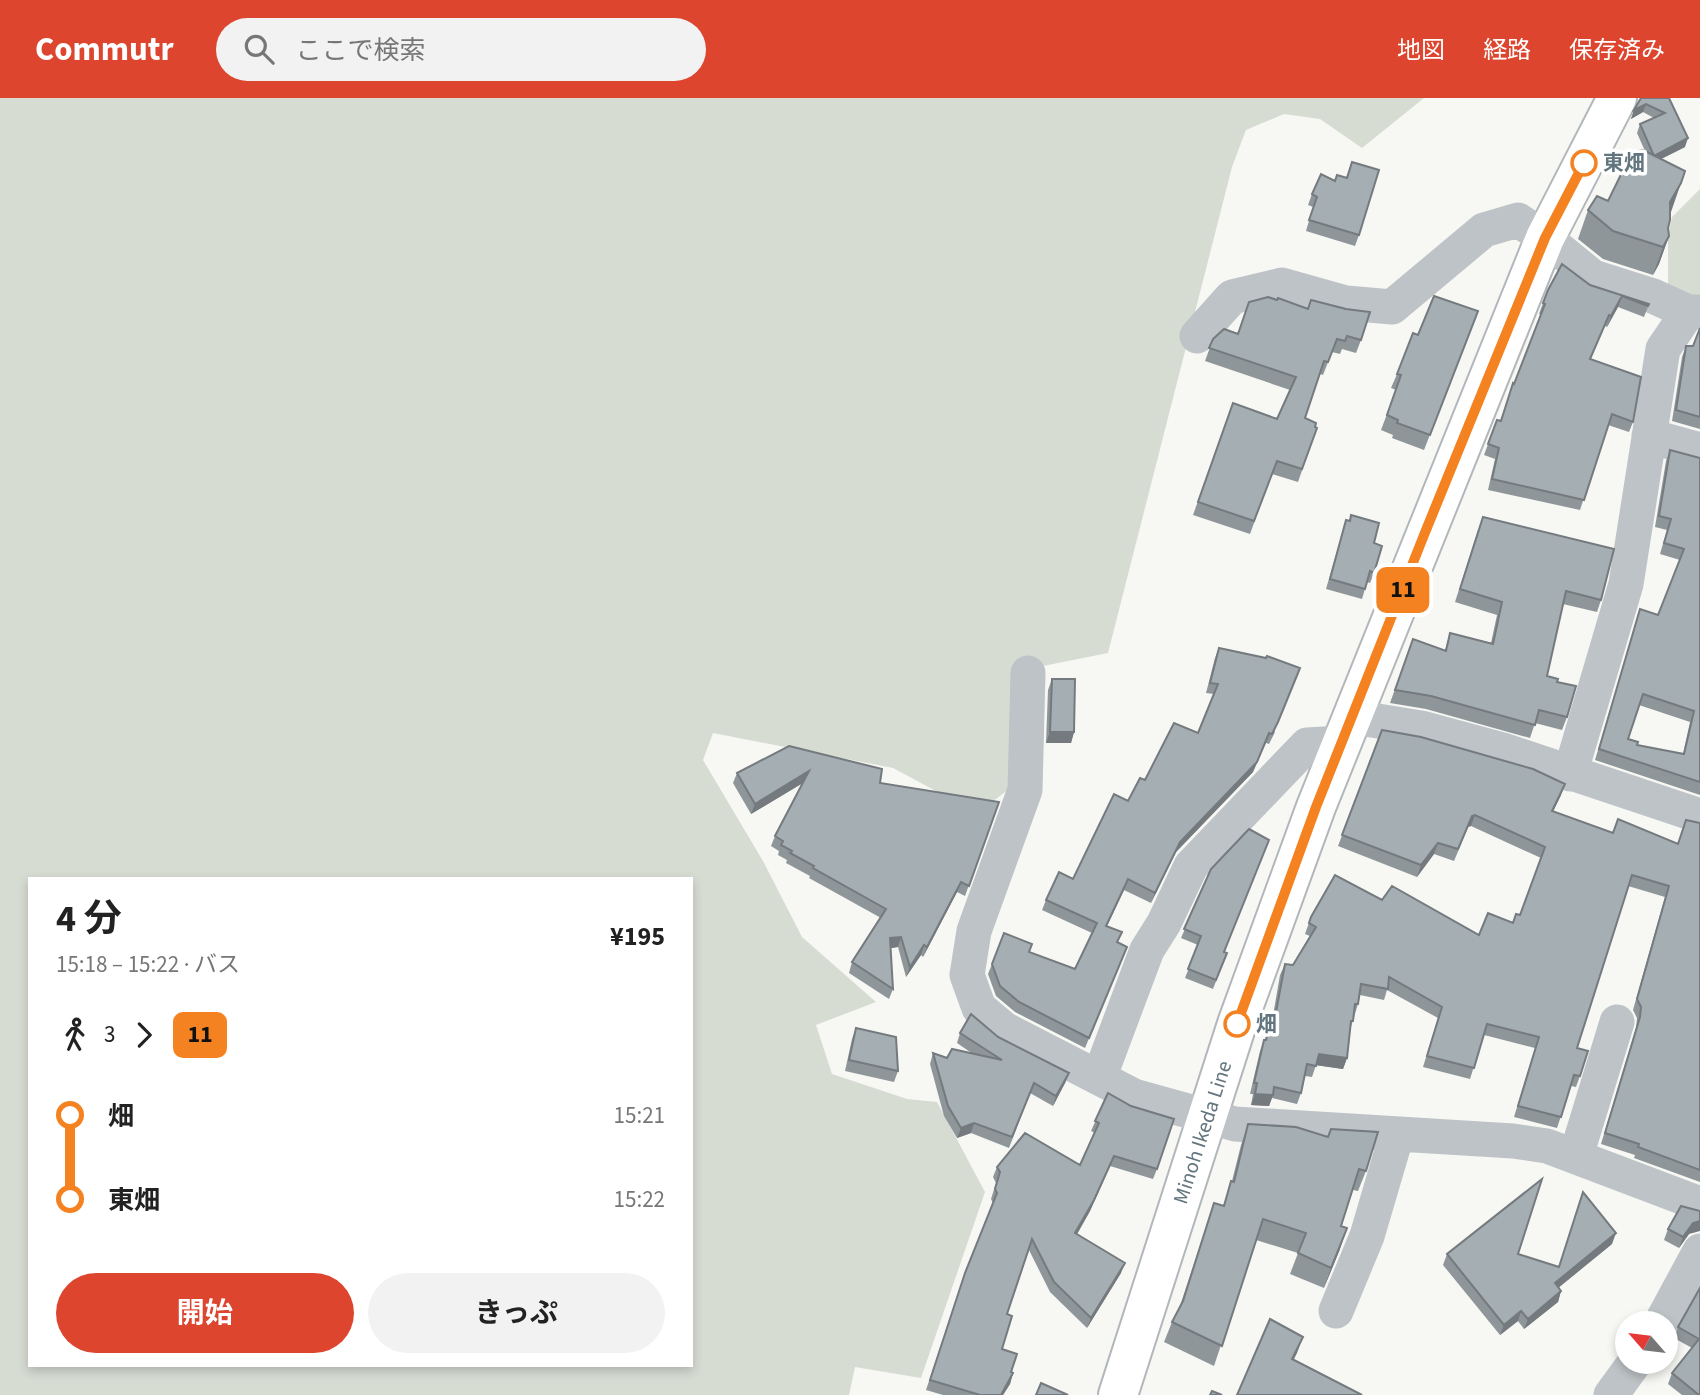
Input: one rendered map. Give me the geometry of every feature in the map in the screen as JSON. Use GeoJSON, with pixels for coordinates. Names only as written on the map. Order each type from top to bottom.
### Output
{"type":"FeatureCollection","features":[{"type":"Feature","properties":{"kind":"main road","name":"Minoh Ikeda Line"},"geometry":{"type":"LineString","coordinates":[[1118,1395],[1246,999],[1316,807],[1545,238],[1617,98]]}},
{"type":"Feature","properties":{"kind":"street"},"geometry":{"type":"LineString","coordinates":[[1197,336],[1232,297],[1282,285],[1346,303],[1392,307],[1484,230],[1518,220],[1593,277],[1694,312],[1663,349],[1626,584],[1570,774]]}},
{"type":"Feature","properties":{"kind":"street"},"geometry":{"type":"LineString","coordinates":[[1649,436],[1700,450]]}},
{"type":"Feature","properties":{"kind":"street"},"geometry":{"type":"LineString","coordinates":[[1028,673],[1025,790],[974,931],[967,975],[979,1008],[1004,1029],[1134,1096],[1208,1118],[1235,1124],[1513,1141],[1546,1146],[1700,1204]]}},
{"type":"Feature","properties":{"kind":"street"},"geometry":{"type":"LineString","coordinates":[[1099,1078],[1147,950],[1164,923],[1191,866],[1307,745],[1347,730],[1421,728],[1506,751],[1700,816]]}},
{"type":"Feature","properties":{"kind":"street"},"geometry":{"type":"LineString","coordinates":[[1576,1156],[1617,1022]]}},
{"type":"Feature","properties":{"kind":"street"},"geometry":{"type":"LineString","coordinates":[[1336,1311],[1367,1237],[1396,1133]]}},
{"type":"Feature","properties":{"kind":"street"},"geometry":{"type":"LineString","coordinates":[[1668,1311],[1700,1251]]}},
{"type":"Feature","properties":{"kind":"street"},"geometry":{"type":"LineString","coordinates":[[1611,1395],[1626,1374]]}},
{"type":"Feature","properties":{"kind":"shaded area"},"geometry":{"type":"Polygon","coordinates":[[[0,98],[1424,98],[1362,148],[1320,119],[1284,114],[1246,130],[1232,167],[1108,653],[1018,671],[1012,787],[977,813],[893,768],[713,733],[703,760],[763,861],[802,937],[876,1002],[816,1025],[832,1074],[907,1099],[937,1102],[985,1192],[921,1378],[855,1367],[849,1395],[0,1395],[0,98]]]}},
{"type":"Feature","properties":{"kind":"shaded area"},"geometry":{"type":"Polygon","coordinates":[[[1700,189],[1700,303],[1668,290],[1668,236],[1672,217],[1700,189]]]}},
{"type":"Feature","properties":{"kind":"building"},"geometry":{"type":"Polygon","coordinates":[[[1641,98],[1669,98],[1688,138],[1654,156],[1640,124],[1665,113],[1646,104],[1634,110],[1641,98]]]}},
{"type":"Feature","properties":{"kind":"building"},"geometry":{"type":"Polygon","coordinates":[[[1643,150],[1685,171],[1670,202],[1669,236],[1663,247],[1613,231],[1588,210],[1597,196],[1608,201],[1632,152],[1643,150]]]}},
{"type":"Feature","properties":{"kind":"building"},"geometry":{"type":"Polygon","coordinates":[[[1352,162],[1379,170],[1359,235],[1309,220],[1317,197],[1312,194],[1321,174],[1335,181],[1337,175],[1347,178],[1352,162]]]}},
{"type":"Feature","properties":{"kind":"building"},"geometry":{"type":"Polygon","coordinates":[[[1562,264],[1590,285],[1649,304],[1648,306],[1622,296],[1611,316],[1609,315],[1590,359],[1641,377],[1633,422],[1612,414],[1584,500],[1492,479],[1499,448],[1488,444],[1497,420],[1501,421],[1548,290],[1562,264]]]}},
{"type":"Feature","properties":{"kind":"building"},"geometry":{"type":"Polygon","coordinates":[[[1434,296],[1478,311],[1430,435],[1397,423],[1398,420],[1387,415],[1401,375],[1397,374],[1413,333],[1418,335],[1434,296]]]}},
{"type":"Feature","properties":{"kind":"building"},"geometry":{"type":"Polygon","coordinates":[[[1268,297],[1308,309],[1311,300],[1370,312],[1361,340],[1347,336],[1345,341],[1337,339],[1328,362],[1324,361],[1305,418],[1316,423],[1317,428],[1302,469],[1277,461],[1254,521],[1198,502],[1233,403],[1277,419],[1296,377],[1209,348],[1213,339],[1224,329],[1238,334],[1249,302],[1268,297]]]}},
{"type":"Feature","properties":{"kind":"building"},"geometry":{"type":"Polygon","coordinates":[[[1700,328],[1700,417],[1676,410],[1686,346],[1693,346],[1700,328]]]}},
{"type":"Feature","properties":{"kind":"building"},"geometry":{"type":"Polygon","coordinates":[[[1670,450],[1700,458],[1700,782],[1599,749],[1640,609],[1658,615],[1684,549],[1664,543],[1671,519],[1659,516],[1670,450]],[[1643,694],[1628,739],[1638,742],[1637,745],[1684,754],[1694,711],[1643,694]]]}},
{"type":"Feature","properties":{"kind":"building"},"geometry":{"type":"Polygon","coordinates":[[[1351,515],[1379,523],[1374,543],[1382,546],[1374,573],[1370,571],[1365,589],[1330,579],[1346,520],[1350,521],[1351,515]]]}},
{"type":"Feature","properties":{"kind":"building"},"geometry":{"type":"Polygon","coordinates":[[[1483,517],[1614,549],[1601,600],[1566,591],[1547,676],[1558,679],[1557,682],[1576,686],[1567,717],[1539,710],[1535,725],[1431,696],[1395,690],[1413,639],[1446,651],[1450,633],[1493,644],[1502,602],[1460,589],[1483,517]]]}},
{"type":"Feature","properties":{"kind":"building"},"geometry":{"type":"Polygon","coordinates":[[[1219,648],[1266,658],[1267,656],[1300,668],[1278,722],[1272,734],[1269,733],[1257,762],[1180,842],[1155,893],[1128,879],[1106,926],[1122,932],[1117,942],[1127,947],[1089,1038],[1019,1002],[1000,986],[992,964],[1004,933],[1032,944],[1029,952],[1075,969],[1097,923],[1046,900],[1059,872],[1073,879],[1114,794],[1128,801],[1140,778],[1145,780],[1174,723],[1198,733],[1218,684],[1210,683],[1219,648]]]}},
{"type":"Feature","properties":{"kind":"building"},"geometry":{"type":"Polygon","coordinates":[[[1052,679],[1075,679],[1074,732],[1050,732],[1052,679]]]}},
{"type":"Feature","properties":{"kind":"building"},"geometry":{"type":"Polygon","coordinates":[[[1382,730],[1421,737],[1533,769],[1565,784],[1552,811],[1613,833],[1618,819],[1678,844],[1686,820],[1700,823],[1700,1170],[1605,1133],[1640,1017],[1641,1007],[1637,999],[1669,886],[1632,875],[1577,1048],[1588,1051],[1580,1076],[1574,1075],[1561,1117],[1518,1106],[1539,1037],[1487,1024],[1474,1068],[1427,1056],[1442,1007],[1389,977],[1388,989],[1361,984],[1358,1004],[1355,1004],[1351,1021],[1347,1058],[1319,1054],[1316,1066],[1307,1064],[1301,1093],[1274,1087],[1273,1095],[1255,1094],[1257,1083],[1254,1083],[1264,1040],[1270,1027],[1273,1028],[1285,964],[1293,965],[1316,927],[1309,923],[1311,917],[1335,875],[1382,900],[1392,886],[1479,935],[1488,913],[1513,923],[1516,914],[1520,915],[1545,847],[1475,815],[1472,816],[1458,849],[1438,843],[1421,865],[1342,835],[1382,730]]]}},
{"type":"Feature","properties":{"kind":"building"},"geometry":{"type":"Polygon","coordinates":[[[789,746],[882,769],[880,783],[999,802],[969,886],[961,882],[927,947],[924,945],[910,967],[901,937],[890,938],[893,989],[852,962],[886,909],[790,853],[792,851],[781,845],[783,841],[775,836],[809,771],[755,804],[737,773],[789,746]]]}},
{"type":"Feature","properties":{"kind":"building"},"geometry":{"type":"Polygon","coordinates":[[[1249,829],[1269,840],[1224,952],[1227,953],[1216,980],[1188,969],[1201,936],[1184,929],[1211,869],[1249,829]]]}},
{"type":"Feature","properties":{"kind":"building"},"geometry":{"type":"Polygon","coordinates":[[[971,1014],[998,1037],[1069,1073],[1056,1096],[1034,1083],[1012,1137],[974,1123],[961,1128],[948,1106],[933,1053],[947,1058],[952,1049],[1002,1060],[960,1033],[971,1014]]]}},
{"type":"Feature","properties":{"kind":"building"},"geometry":{"type":"Polygon","coordinates":[[[856,1028],[896,1037],[898,1071],[849,1060],[856,1028]]]}},
{"type":"Feature","properties":{"kind":"building"},"geometry":{"type":"Polygon","coordinates":[[[1108,1093],[1131,1106],[1174,1119],[1157,1169],[1114,1156],[1075,1233],[1125,1263],[1091,1318],[1054,1282],[1032,1239],[1007,1314],[1012,1316],[1002,1349],[1017,1354],[1011,1372],[1013,1373],[1001,1395],[980,1395],[930,1380],[965,1273],[997,1193],[995,1189],[1000,1172],[997,1167],[1025,1133],[1080,1165],[1099,1123],[1095,1121],[1108,1093]]]}},
{"type":"Feature","properties":{"kind":"building"},"geometry":{"type":"Polygon","coordinates":[[[1248,1124],[1296,1127],[1328,1137],[1331,1129],[1378,1132],[1366,1171],[1359,1169],[1341,1226],[1347,1228],[1331,1268],[1298,1253],[1306,1233],[1263,1219],[1222,1346],[1172,1322],[1183,1301],[1214,1203],[1224,1206],[1231,1181],[1234,1182],[1248,1124]]]}},
{"type":"Feature","properties":{"kind":"building"},"geometry":{"type":"Polygon","coordinates":[[[1542,1179],[1518,1254],[1559,1267],[1583,1192],[1616,1233],[1555,1283],[1561,1291],[1528,1319],[1521,1311],[1504,1325],[1447,1254],[1542,1179]]]}},
{"type":"Feature","properties":{"kind":"building"},"geometry":{"type":"Polygon","coordinates":[[[1681,1206],[1700,1211],[1700,1221],[1693,1223],[1683,1237],[1668,1229],[1681,1206]]]}},
{"type":"Feature","properties":{"kind":"building"},"geometry":{"type":"Polygon","coordinates":[[[1700,1288],[1700,1395],[1673,1374],[1678,1374],[1678,1365],[1699,1339],[1678,1327],[1700,1288]]]}},
{"type":"Feature","properties":{"kind":"building"},"geometry":{"type":"Polygon","coordinates":[[[1270,1319],[1303,1337],[1292,1359],[1362,1395],[1237,1395],[1270,1319]]]}},
{"type":"Feature","properties":{"kind":"building"},"geometry":{"type":"Polygon","coordinates":[[[1041,1383],[1068,1395],[1036,1395],[1041,1383]]]}},
{"type":"Feature","properties":{"kind":"bus line","name":"11"},"geometry":{"type":"LineString","coordinates":[[1237,1024],[1316,807],[1424,535],[1545,238],[1584,163]]}},
{"type":"Feature","properties":{"kind":"place","name":"東畑"},"geometry":{"type":"Point","coordinates":[1584,163]}},
{"type":"Feature","properties":{"kind":"place","name":"畑"},"geometry":{"type":"Point","coordinates":[1237,1024]}}]}
